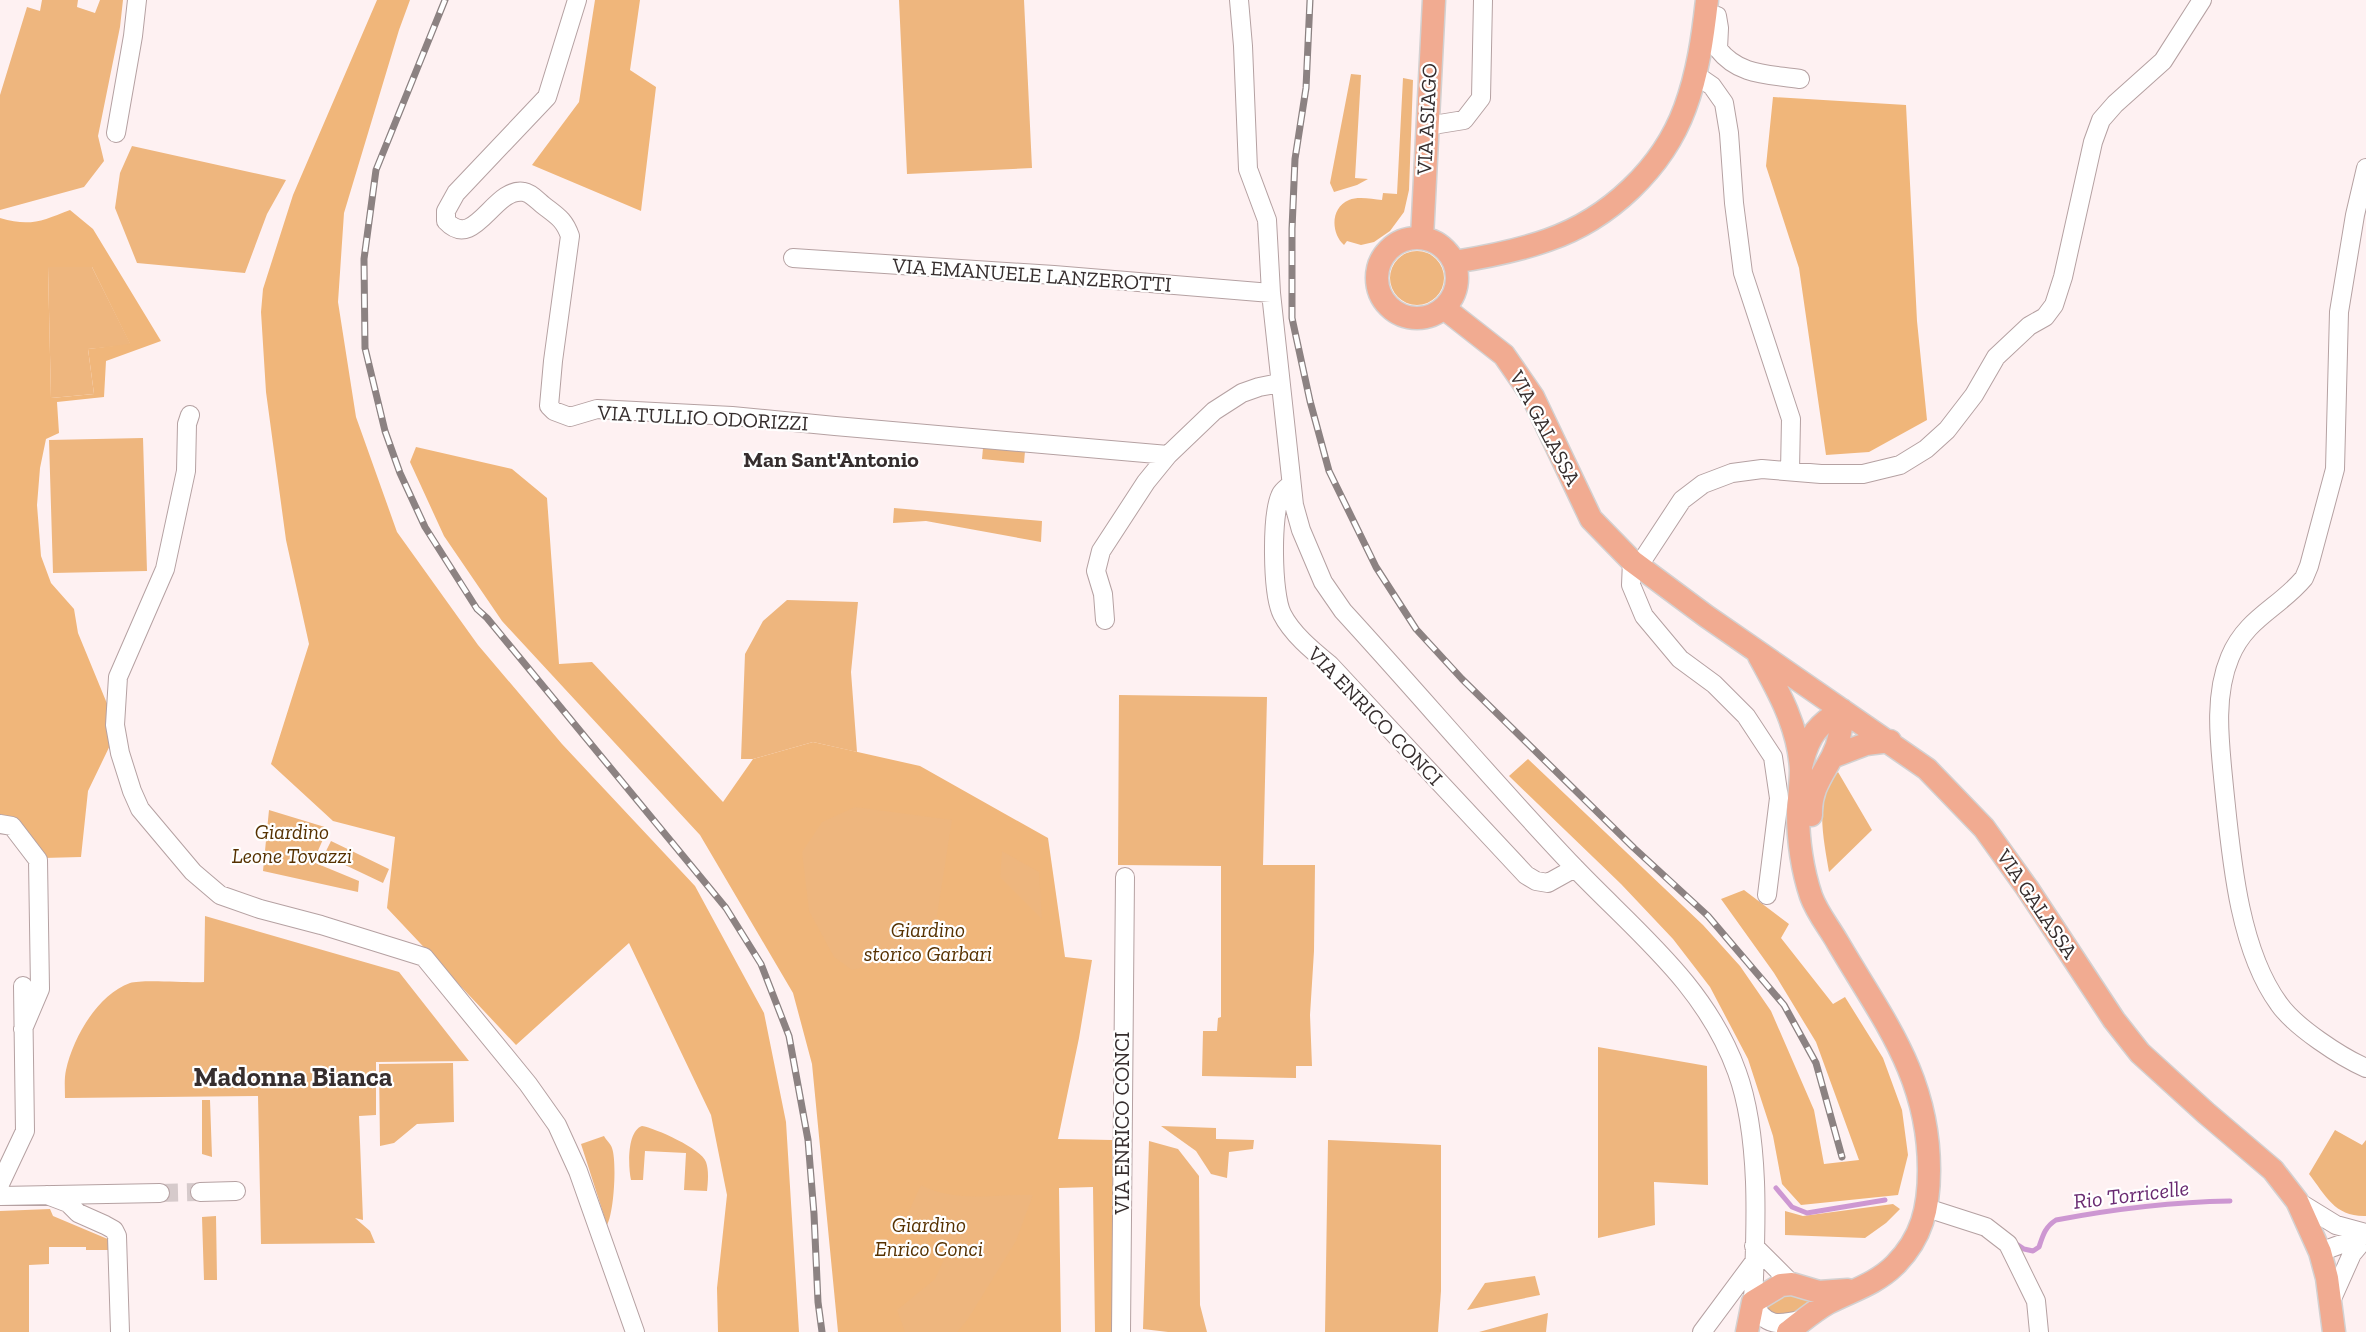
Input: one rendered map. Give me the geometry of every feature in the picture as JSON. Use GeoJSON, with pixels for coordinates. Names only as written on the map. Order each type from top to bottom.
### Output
{"type":"FeatureCollection","features":[{"type":"Feature","properties":{"kind":"main road","name":"VIA ASIAGO"},"geometry":{"type":"LineString","coordinates":[[1422,238],[1434,0]]}},
{"type":"Feature","properties":{"kind":"main road"},"geometry":{"type":"LineString","coordinates":[[1454,262],[1503,254],[1550,240],[1583,224],[1633,188],[1665,147],[1685,109],[1696,75],[1706,7]]}},
{"type":"Feature","properties":{"kind":"main road"},"geometry":{"type":"LineString","coordinates":[[1408,238],[1434,241],[1444,248],[1454,262],[1456,289],[1444,308],[1428,317],[1402,316],[1384,303],[1379,294],[1376,273],[1381,259],[1396,242],[1408,238]]}},
{"type":"Feature","properties":{"kind":"main road","name":"VIA GALASSA"},"geometry":{"type":"LineString","coordinates":[[1444,308],[1504,355],[1512,364],[1533,397],[1591,519],[1635,564],[1757,652],[1890,741],[1927,769],[1984,828],[2027,888],[2114,1020],[2140,1053],[2272,1170],[2297,1200],[2320,1252],[2331,1301],[2334,1332]]}},
{"type":"Feature","properties":{"kind":"main road"},"geometry":{"type":"LineString","coordinates":[[1757,652],[1792,721],[1801,770]]}},
{"type":"Feature","properties":{"kind":"main road"},"geometry":{"type":"LineString","coordinates":[[1838,942],[1817,870],[1811,819],[1813,794],[1817,781],[1832,758],[1842,728],[1842,710]]}},
{"type":"Feature","properties":{"kind":"main road"},"geometry":{"type":"LineString","coordinates":[[1796,1325],[1828,1303],[1880,1277],[1909,1250],[1920,1231],[1927,1208],[1929,1158],[1918,1092],[1912,1072],[1888,1025],[1814,904],[1805,871],[1799,822],[1801,770],[1807,744],[1814,731],[1842,710]]}},
{"type":"Feature","properties":{"kind":"main road"},"geometry":{"type":"LineString","coordinates":[[1832,758],[1866,744],[1890,741]]}},
{"type":"Feature","properties":{"kind":"main road"},"geometry":{"type":"LineString","coordinates":[[1753,1302],[1775,1288],[1792,1284],[1820,1292],[1858,1290]]}},
{"type":"Feature","properties":{"kind":"main road","name":"VIA ENRICO CONCI"},"geometry":{"type":"LineString","coordinates":[[1747,1332],[1753,1302]]}},
{"type":"Feature","properties":{"kind":"street"},"geometry":{"type":"LineString","coordinates":[[116,133],[134,36],[137,0]]}},
{"type":"Feature","properties":{"kind":"street","name":"VIA TULLIO ODORIZZI"},"geometry":{"type":"LineString","coordinates":[[577,0],[547,97],[456,193],[446,211],[446,221],[450,225],[461,229],[472,227],[485,218],[501,198],[514,192],[526,192],[565,222],[570,236],[553,361],[549,406],[554,411],[570,417],[597,409],[732,416],[1168,454]]}},
{"type":"Feature","properties":{"kind":"street","name":"VIA ENRICO CONCI"},"geometry":{"type":"LineString","coordinates":[[1239,0],[1248,169],[1267,220],[1271,293],[1291,484],[1301,530],[1323,582],[1343,611],[1575,868],[1688,984],[1708,1013],[1725,1045],[1745,1099],[1750,1130],[1754,1196],[1753,1302]]}},
{"type":"Feature","properties":{"kind":"street"},"geometry":{"type":"LineString","coordinates":[[1427,126],[1464,120],[1481,98],[1483,0]]}},
{"type":"Feature","properties":{"kind":"street"},"geometry":{"type":"LineString","coordinates":[[1767,895],[1779,798],[1778,776],[1773,757],[1746,716],[1714,684],[1680,659],[1644,616],[1631,585],[1635,564],[1682,500],[1698,488],[1732,473],[1762,469],[1821,474],[1863,474],[1900,465],[1926,449],[1947,430],[1974,395],[1996,357],[2029,326],[2045,317],[2054,305],[2063,277],[2093,142],[2101,120],[2115,104],[2163,61],[2202,0]]}},
{"type":"Feature","properties":{"kind":"street"},"geometry":{"type":"LineString","coordinates":[[1706,7],[1717,16],[1718,49],[1726,60],[1747,72],[1800,79]]}},
{"type":"Feature","properties":{"kind":"street"},"geometry":{"type":"LineString","coordinates":[[1696,75],[1713,86],[1724,103],[1743,273],[1791,419],[1790,471]]}},
{"type":"Feature","properties":{"kind":"street"},"geometry":{"type":"LineString","coordinates":[[2366,168],[2355,215],[2339,312],[2335,470],[2304,578],[2295,589],[2252,623],[2230,657],[2223,683],[2219,729],[2228,831],[2238,902],[2254,956],[2266,983],[2280,1006],[2294,1020],[2332,1049],[2366,1068]]}},
{"type":"Feature","properties":{"kind":"street","name":"VIA EMANUELE LANZEROTTI"},"geometry":{"type":"LineString","coordinates":[[793,258],[1054,274],[1271,293]]}},
{"type":"Feature","properties":{"kind":"street"},"geometry":{"type":"LineString","coordinates":[[1105,620],[1103,594],[1096,571],[1101,551],[1146,482],[1168,454],[1214,411],[1242,393],[1280,383]]}},
{"type":"Feature","properties":{"kind":"street"},"geometry":{"type":"LineString","coordinates":[[190,415],[187,424],[186,471],[165,569],[118,677],[115,725],[120,753],[140,809],[193,872],[220,895],[424,957],[528,1084],[556,1125],[578,1171],[635,1332]]}},
{"type":"Feature","properties":{"kind":"street","name":"VIA ENRICO CONCI"},"geometry":{"type":"LineString","coordinates":[[1291,484],[1281,493],[1274,523],[1276,587],[1283,616],[1309,648],[1330,665],[1526,876],[1548,883],[1575,868]]}},
{"type":"Feature","properties":{"kind":"street"},"geometry":{"type":"LineString","coordinates":[[0,824],[12,826],[38,860],[40,989],[23,1029]]}},
{"type":"Feature","properties":{"kind":"street","name":"VIA ENRICO CONCI"},"geometry":{"type":"LineString","coordinates":[[1121,1332],[1125,877]]}},
{"type":"Feature","properties":{"kind":"street"},"geometry":{"type":"LineString","coordinates":[[0,1184],[25,1131],[23,986]]}},
{"type":"Feature","properties":{"kind":"street"},"geometry":{"type":"LineString","coordinates":[[200,1192],[236,1191]]}},
{"type":"Feature","properties":{"kind":"street"},"geometry":{"type":"LineString","coordinates":[[0,1196],[160,1193]]}},
{"type":"Feature","properties":{"kind":"street"},"geometry":{"type":"LineString","coordinates":[[47,1195],[68,1203],[78,1213],[114,1230],[117,1236],[120,1332]]}},
{"type":"Feature","properties":{"kind":"street"},"geometry":{"type":"LineString","coordinates":[[2297,1200],[2336,1225],[2366,1235]]}},
{"type":"Feature","properties":{"kind":"street"},"geometry":{"type":"LineString","coordinates":[[1927,1208],[1986,1227],[2008,1244],[2036,1301],[2039,1332]]}},
{"type":"Feature","properties":{"kind":"street"},"geometry":{"type":"LineString","coordinates":[[2320,1252],[2366,1235]]}},
{"type":"Feature","properties":{"kind":"street"},"geometry":{"type":"LineString","coordinates":[[2331,1301],[2352,1254],[2366,1235]]}},
{"type":"Feature","properties":{"kind":"street"},"geometry":{"type":"LineString","coordinates":[[1702,1332],[1754,1254],[1792,1284]]}},
{"type":"Feature","properties":{"kind":"street"},"geometry":{"type":"LineString","coordinates":[[1753,1302],[1758,1313],[1766,1321],[1796,1325]]}},
{"type":"Feature","properties":{"kind":"green space"},"geometry":{"type":"Polygon","coordinates":[[[42,0],[78,0],[77,7],[95,13],[100,0],[123,0],[120,27],[98,136],[104,161],[84,187],[0,210],[0,95],[27,7],[40,11],[42,0]]]}},
{"type":"Feature","properties":{"kind":"green space"},"geometry":{"type":"Polygon","coordinates":[[[377,0],[410,0],[344,213],[338,302],[356,417],[397,532],[478,645],[562,744],[695,886],[764,1013],[786,1122],[799,1332],[718,1332],[717,1288],[727,1195],[711,1115],[629,943],[516,1045],[387,908],[395,837],[333,821],[271,764],[309,644],[286,540],[266,392],[261,312],[263,289],[293,195],[377,0]]]}},
{"type":"Feature","properties":{"kind":"green space"},"geometry":{"type":"Polygon","coordinates":[[[595,0],[640,0],[630,70],[656,87],[641,211],[532,165],[579,102],[595,0]]]}},
{"type":"Feature","properties":{"kind":"green space"},"geometry":{"type":"Polygon","coordinates":[[[899,0],[1024,0],[1032,168],[907,174],[899,0]]]}},
{"type":"Feature","properties":{"kind":"green space"},"geometry":{"type":"Polygon","coordinates":[[[1351,74],[1361,75],[1355,178],[1368,179],[1334,192],[1330,183],[1351,74]]]}},
{"type":"Feature","properties":{"kind":"green space"},"geometry":{"type":"Polygon","coordinates":[[[1403,78],[1413,80],[1409,190],[1404,212],[1390,231],[1374,242],[1361,245],[1347,241],[1344,245],[1337,234],[1334,221],[1338,209],[1343,204],[1357,198],[1382,200],[1383,193],[1397,194],[1403,78]]]}},
{"type":"Feature","properties":{"kind":"green space"},"geometry":{"type":"Polygon","coordinates":[[[1773,97],[1906,105],[1917,321],[1927,420],[1869,452],[1826,455],[1799,268],[1766,166],[1773,97]]]}},
{"type":"Feature","properties":{"kind":"green space"},"geometry":{"type":"Polygon","coordinates":[[[132,146],[286,180],[267,214],[245,273],[137,263],[115,208],[120,173],[132,146]]]}},
{"type":"Feature","properties":{"kind":"green space"},"geometry":{"type":"Polygon","coordinates":[[[70,210],[93,229],[161,341],[106,361],[104,397],[57,402],[59,433],[46,439],[40,468],[37,505],[41,556],[51,583],[74,609],[78,633],[108,706],[115,735],[88,791],[81,857],[43,858],[13,820],[0,814],[0,218],[10,221],[36,222],[70,210]],[[48,267],[51,398],[94,394],[88,349],[130,344],[92,267],[48,267]]]}},
{"type":"Feature","properties":{"kind":"green space"},"geometry":{"type":"Polygon","coordinates":[[[1412,251],[1422,251],[1432,255],[1440,263],[1444,278],[1440,293],[1432,301],[1422,305],[1412,305],[1402,301],[1394,293],[1390,283],[1390,273],[1394,263],[1402,255],[1412,251]]]}},
{"type":"Feature","properties":{"kind":"green space"},"geometry":{"type":"Polygon","coordinates":[[[48,267],[92,267],[131,345],[88,349],[94,394],[51,398],[48,267]]]}},
{"type":"Feature","properties":{"kind":"green space"},"geometry":{"type":"Polygon","coordinates":[[[143,438],[147,571],[53,573],[49,440],[143,438]]]}},
{"type":"Feature","properties":{"kind":"green space"},"geometry":{"type":"Polygon","coordinates":[[[416,447],[512,469],[547,498],[559,664],[592,662],[723,802],[753,759],[813,742],[920,766],[1048,838],[1065,957],[1092,960],[1058,1139],[1112,1140],[1115,1332],[1095,1332],[1093,1187],[1059,1188],[1061,1332],[957,1332],[968,1319],[1016,1241],[1033,1195],[962,1196],[934,1191],[921,1185],[908,1213],[948,1250],[935,1279],[897,1310],[905,1332],[838,1332],[812,1064],[793,993],[700,835],[502,621],[444,536],[410,462],[416,447]],[[855,807],[822,822],[802,852],[809,911],[834,957],[852,970],[895,960],[922,958],[936,922],[952,820],[855,807]],[[1002,851],[1000,877],[1042,919],[1039,872],[1002,851]]]}},
{"type":"Feature","properties":{"kind":"green space"},"geometry":{"type":"Polygon","coordinates":[[[983,448],[1025,451],[1024,463],[982,459],[983,448]]]}},
{"type":"Feature","properties":{"kind":"green space"},"geometry":{"type":"Polygon","coordinates":[[[894,508],[1042,521],[1041,542],[926,521],[893,523],[894,508]]]}},
{"type":"Feature","properties":{"kind":"green space"},"geometry":{"type":"Polygon","coordinates":[[[787,600],[858,602],[851,672],[857,752],[813,742],[753,759],[741,759],[745,654],[763,621],[787,600]]]}},
{"type":"Feature","properties":{"kind":"green space"},"geometry":{"type":"Polygon","coordinates":[[[1119,695],[1267,697],[1263,865],[1315,865],[1314,951],[1310,1015],[1312,1066],[1296,1066],[1296,1078],[1202,1076],[1203,1031],[1217,1031],[1218,1018],[1221,1017],[1221,866],[1118,865],[1119,695]]]}},
{"type":"Feature","properties":{"kind":"green space"},"geometry":{"type":"Polygon","coordinates":[[[1528,759],[1703,925],[1740,966],[1771,1011],[1814,1110],[1824,1164],[1859,1160],[1816,1042],[1774,973],[1721,899],[1744,890],[1789,924],[1781,938],[1833,1004],[1845,997],[1883,1058],[1902,1110],[1908,1155],[1898,1195],[1801,1205],[1782,1184],[1773,1136],[1748,1059],[1710,987],[1673,939],[1621,884],[1509,776],[1528,759]]]}},
{"type":"Feature","properties":{"kind":"green space"},"geometry":{"type":"Polygon","coordinates":[[[1838,772],[1872,830],[1829,872],[1822,818],[1827,787],[1838,772]]]}},
{"type":"Feature","properties":{"kind":"green space","name":"Giardino storico Garbari"},"geometry":{"type":"Polygon","coordinates":[[[758,779],[920,782],[1042,870],[1053,940],[835,1116],[758,779]]]}},
{"type":"Feature","properties":{"kind":"green space","name":"Giardino Leone Tovazzi"},"geometry":{"type":"Polygon","coordinates":[[[269,810],[328,828],[313,862],[359,881],[358,892],[263,871],[269,810]]]}},
{"type":"Feature","properties":{"kind":"green space"},"geometry":{"type":"Polygon","coordinates":[[[331,841],[389,869],[383,883],[324,855],[331,841]]]}},
{"type":"Feature","properties":{"kind":"green space"},"geometry":{"type":"Polygon","coordinates":[[[205,916],[399,972],[469,1061],[376,1062],[376,1115],[359,1116],[363,1220],[355,1218],[370,1231],[375,1243],[261,1244],[258,1096],[65,1098],[65,1073],[74,1045],[88,1019],[107,997],[118,989],[136,982],[204,982],[205,916]]]}},
{"type":"Feature","properties":{"kind":"green space"},"geometry":{"type":"Polygon","coordinates":[[[1598,1047],[1707,1066],[1708,1185],[1654,1182],[1655,1225],[1598,1238],[1598,1047]]]}},
{"type":"Feature","properties":{"kind":"green space"},"geometry":{"type":"Polygon","coordinates":[[[453,1063],[454,1122],[417,1124],[394,1143],[380,1146],[379,1064],[453,1063]]]}},
{"type":"Feature","properties":{"kind":"green space"},"geometry":{"type":"Polygon","coordinates":[[[202,1100],[210,1100],[212,1157],[202,1154],[202,1100]]]}},
{"type":"Feature","properties":{"kind":"green space"},"geometry":{"type":"Polygon","coordinates":[[[642,1126],[677,1140],[703,1157],[708,1169],[707,1191],[684,1190],[686,1153],[645,1151],[643,1180],[631,1180],[629,1158],[631,1142],[637,1129],[642,1126]]]}},
{"type":"Feature","properties":{"kind":"green space"},"geometry":{"type":"Polygon","coordinates":[[[1161,1126],[1216,1128],[1216,1139],[1254,1140],[1253,1149],[1229,1152],[1227,1178],[1211,1174],[1196,1151],[1161,1126]]]}},
{"type":"Feature","properties":{"kind":"green space"},"geometry":{"type":"Polygon","coordinates":[[[2335,1130],[2362,1145],[2366,1140],[2366,1216],[2346,1213],[2332,1204],[2309,1174],[2335,1130]]]}},
{"type":"Feature","properties":{"kind":"green space"},"geometry":{"type":"Polygon","coordinates":[[[604,1136],[611,1145],[614,1155],[613,1199],[607,1225],[581,1144],[604,1136]]]}},
{"type":"Feature","properties":{"kind":"green space"},"geometry":{"type":"Polygon","coordinates":[[[1328,1140],[1441,1145],[1441,1291],[1438,1332],[1325,1332],[1328,1140]]]}},
{"type":"Feature","properties":{"kind":"green space"},"geometry":{"type":"Polygon","coordinates":[[[1149,1141],[1178,1149],[1199,1176],[1200,1305],[1207,1332],[1168,1332],[1143,1329],[1149,1141]]]}},
{"type":"Feature","properties":{"kind":"green space","name":"Giardino Enrico Conci"},"geometry":{"type":"Polygon","coordinates":[[[918,1154],[1050,1171],[1027,1232],[965,1332],[862,1332],[918,1154]]]}},
{"type":"Feature","properties":{"kind":"green space"},"geometry":{"type":"Polygon","coordinates":[[[1893,1204],[1900,1209],[1886,1223],[1865,1238],[1785,1235],[1785,1211],[1803,1216],[1893,1204]]]}},
{"type":"Feature","properties":{"kind":"green space"},"geometry":{"type":"Polygon","coordinates":[[[50,1209],[53,1216],[110,1240],[110,1250],[86,1250],[86,1247],[49,1247],[49,1264],[29,1265],[29,1332],[0,1332],[0,1211],[50,1209]]]}},
{"type":"Feature","properties":{"kind":"green space"},"geometry":{"type":"Polygon","coordinates":[[[216,1216],[217,1280],[204,1280],[202,1217],[216,1216]]]}},
{"type":"Feature","properties":{"kind":"green space"},"geometry":{"type":"Polygon","coordinates":[[[1535,1276],[1540,1295],[1467,1310],[1485,1283],[1535,1276]]]}},
{"type":"Feature","properties":{"kind":"green space"},"geometry":{"type":"Polygon","coordinates":[[[1782,1293],[1820,1297],[1807,1306],[1788,1314],[1766,1310],[1766,1305],[1782,1293]]]}},
{"type":"Feature","properties":{"kind":"green space"},"geometry":{"type":"Polygon","coordinates":[[[1548,1313],[1546,1332],[1479,1332],[1548,1313]]]}},
{"type":"Feature","properties":{"kind":"waterway","name":"Rio Torricelle"},"geometry":{"type":"LineString","coordinates":[[1776,1188],[1792,1207],[1807,1213],[1885,1200]]}},
{"type":"Feature","properties":{"kind":"waterway","name":"Rio Torricelle"},"geometry":{"type":"LineString","coordinates":[[2018,1245],[2033,1251],[2039,1247],[2047,1228],[2056,1220],[2143,1207],[2230,1201]]}},
{"type":"Feature","properties":{"kind":"tunnel"},"geometry":{"type":"LineString","coordinates":[[160,1193],[200,1192]]}},
{"type":"Feature","properties":{"kind":"railway"},"geometry":{"type":"LineString","coordinates":[[445,0],[376,170],[364,259],[365,348],[385,431],[400,473],[425,527],[477,609],[487,618],[726,908],[761,964],[789,1036],[808,1140],[818,1302],[822,1332]]}},
{"type":"Feature","properties":{"kind":"railway"},"geometry":{"type":"LineString","coordinates":[[1310,0],[1306,88],[1295,159],[1292,318],[1310,401],[1329,471],[1376,567],[1416,629],[1462,679],[1634,848],[1708,916],[1784,1005],[1816,1063],[1842,1157]]}},
{"type":"Feature","properties":{"kind":"district","name":"Man Sant'Antonio"},"geometry":{"type":"Point","coordinates":[831,459]}},
{"type":"Feature","properties":{"kind":"district","name":"Madonna Bianca"},"geometry":{"type":"Point","coordinates":[293,1077]}}]}
